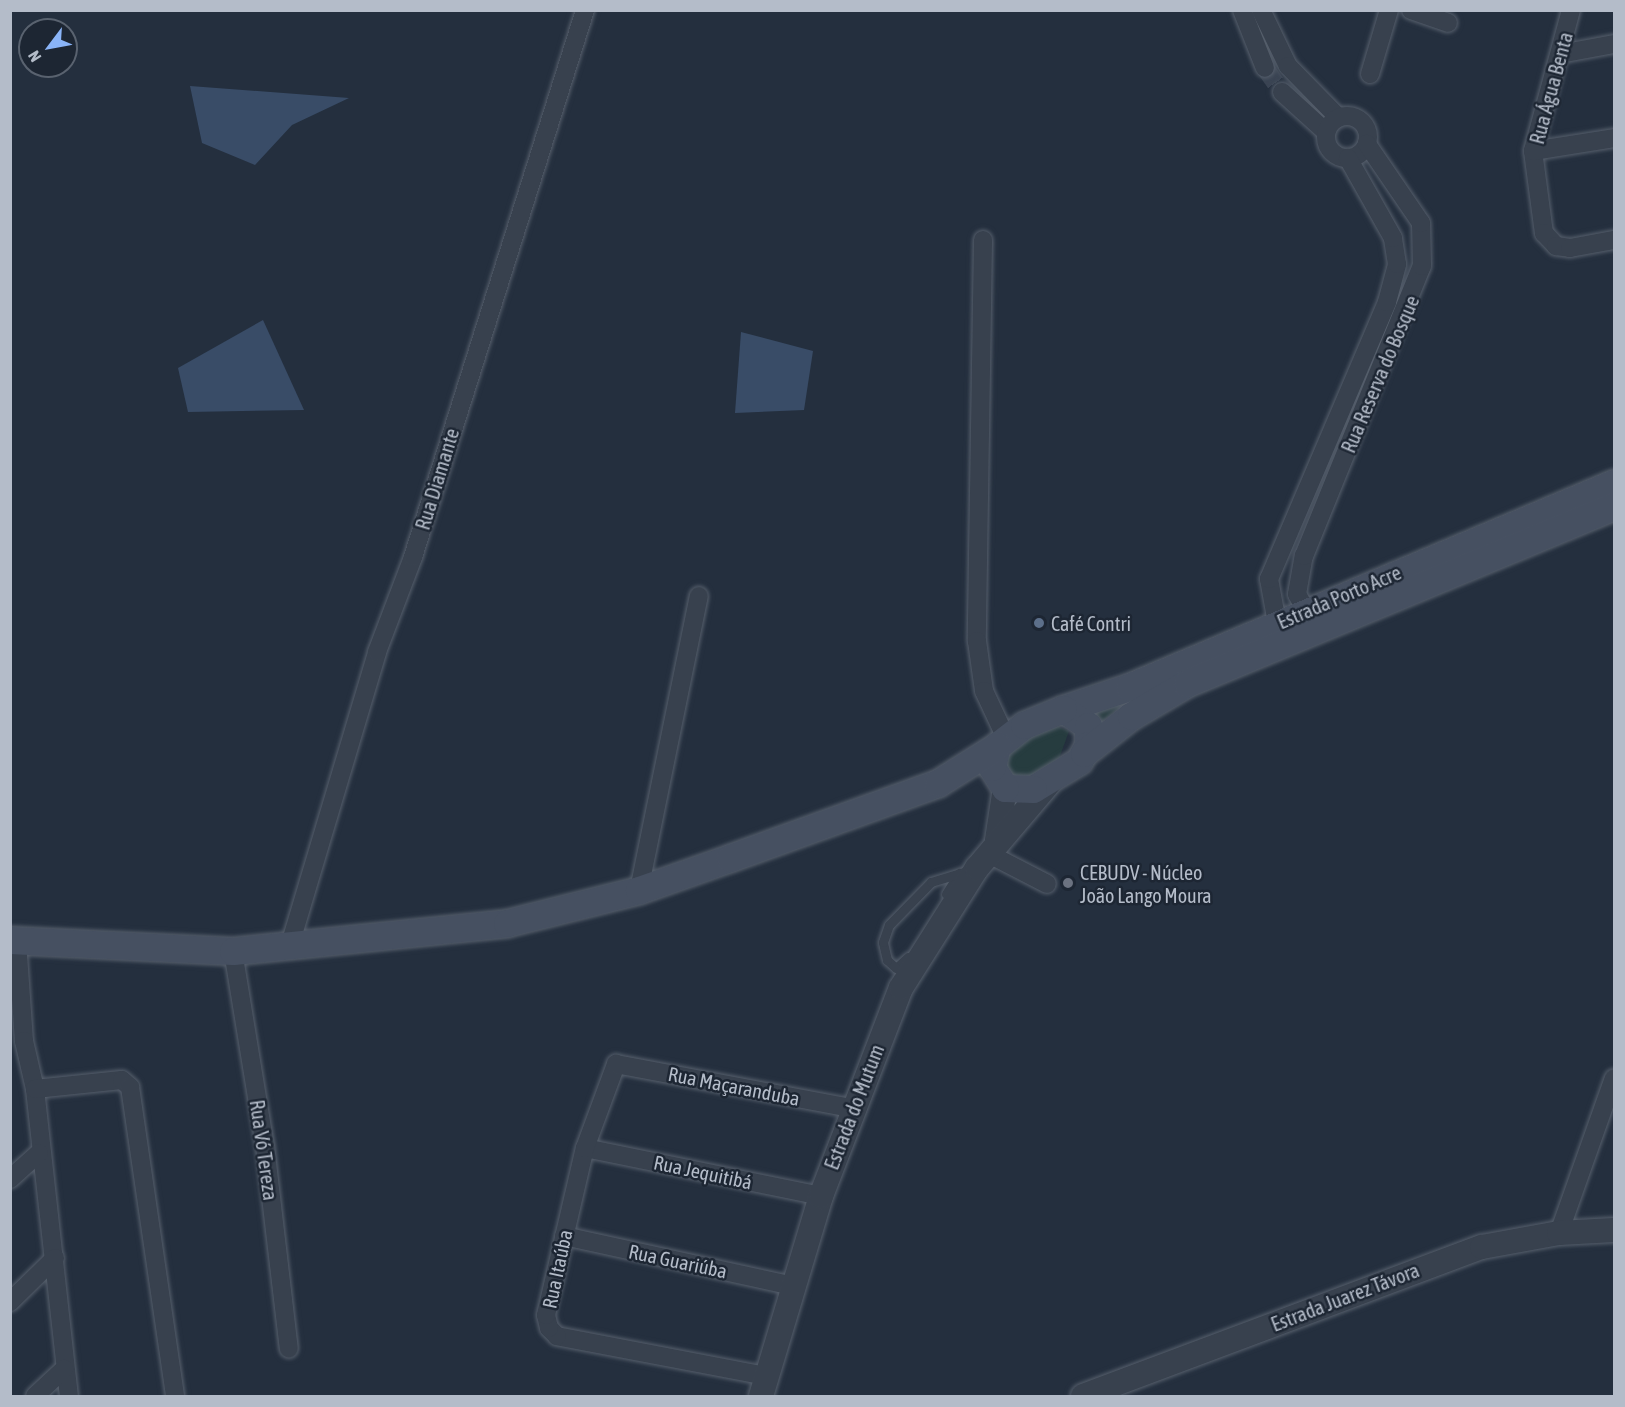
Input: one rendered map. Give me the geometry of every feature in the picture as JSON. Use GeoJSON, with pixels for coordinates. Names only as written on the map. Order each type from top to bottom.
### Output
{"type":"FeatureCollection","features":[{"type":"Feature","properties":{"kind":"main road","name":"Estrada Porto Acre"},"geometry":{"type":"LineString","coordinates":[[938,783],[1002,742],[1063,709],[1614,483]]}},
{"type":"Feature","properties":{"kind":"main road","name":"Estrada Porto Acre"},"geometry":{"type":"LineString","coordinates":[[1050,782],[1131,716],[1187,683],[1614,506]]}},
{"type":"Feature","properties":{"kind":"main road"},"geometry":{"type":"LineString","coordinates":[[1063,709],[1088,726],[1084,753]]}},
{"type":"Feature","properties":{"kind":"main road"},"geometry":{"type":"LineString","coordinates":[[1002,742],[992,767],[1002,785]]}},
{"type":"Feature","properties":{"kind":"main road"},"geometry":{"type":"LineString","coordinates":[[14,940],[234,951],[289,948],[507,923],[639,890],[938,783],[1002,785],[1024,791],[1050,782]]}},
{"type":"Feature","properties":{"kind":"street","name":"Rua Diamante"},"geometry":{"type":"LineString","coordinates":[[289,948],[377,652],[413,557],[585,10]]}},
{"type":"Feature","properties":{"kind":"street"},"geometry":{"type":"LineString","coordinates":[[1242,10],[1265,68]]}},
{"type":"Feature","properties":{"kind":"street","name":"Rua Reserva do Bosque"},"geometry":{"type":"LineString","coordinates":[[1261,10],[1288,66],[1338,117],[1348,116],[1364,125],[1367,144],[1420,223],[1422,266],[1416,287],[1298,577],[1297,594],[1306,611]]}},
{"type":"Feature","properties":{"kind":"street"},"geometry":{"type":"LineString","coordinates":[[1370,74],[1389,10]]}},
{"type":"Feature","properties":{"kind":"street"},"geometry":{"type":"LineString","coordinates":[[1411,10],[1448,23]]}},
{"type":"Feature","properties":{"kind":"street","name":"Rua Água Benta"},"geometry":{"type":"LineString","coordinates":[[1571,10],[1533,151],[1544,233],[1556,246],[1570,248],[1614,240]]}},
{"type":"Feature","properties":{"kind":"street"},"geometry":{"type":"LineString","coordinates":[[1560,54],[1614,44]]}},
{"type":"Feature","properties":{"kind":"street","name":"Rua Reserva do Bosque"},"geometry":{"type":"LineString","coordinates":[[1277,623],[1269,579],[1387,302],[1397,264],[1393,238],[1348,158],[1331,151],[1326,132],[1282,92]]}},
{"type":"Feature","properties":{"kind":"street"},"geometry":{"type":"LineString","coordinates":[[1326,132],[1338,117]]}},
{"type":"Feature","properties":{"kind":"street"},"geometry":{"type":"LineString","coordinates":[[1533,151],[1614,138]]}},
{"type":"Feature","properties":{"kind":"street"},"geometry":{"type":"LineString","coordinates":[[1348,158],[1367,144]]}},
{"type":"Feature","properties":{"kind":"street"},"geometry":{"type":"LineString","coordinates":[[1375,205],[1398,188]]}},
{"type":"Feature","properties":{"kind":"street"},"geometry":{"type":"LineString","coordinates":[[1393,238],[1420,223]]}},
{"type":"Feature","properties":{"kind":"street"},"geometry":{"type":"LineString","coordinates":[[982,240],[977,641],[984,691],[1002,742]]}},
{"type":"Feature","properties":{"kind":"street"},"geometry":{"type":"LineString","coordinates":[[639,890],[699,596]]}},
{"type":"Feature","properties":{"kind":"street","name":"Estrada do Mutum"},"geometry":{"type":"LineString","coordinates":[[764,1386],[821,1196],[852,1108],[901,988],[980,859],[1050,782]]}},
{"type":"Feature","properties":{"kind":"street","name":"Estrada do Mutum"},"geometry":{"type":"LineString","coordinates":[[980,859],[1002,785]]}},
{"type":"Feature","properties":{"kind":"street"},"geometry":{"type":"LineString","coordinates":[[980,859],[1047,884]]}},
{"type":"Feature","properties":{"kind":"street"},"geometry":{"type":"LineString","coordinates":[[14,940],[17,1047],[34,1089],[39,1153],[55,1258],[64,1369],[69,1396]]}},
{"type":"Feature","properties":{"kind":"street","name":"Rua Vó Tereza"},"geometry":{"type":"LineString","coordinates":[[234,951],[265,1146],[289,1349]]}},
{"type":"Feature","properties":{"kind":"street","name":"Rua Maçaranduba"},"geometry":{"type":"LineString","coordinates":[[616,1064],[852,1108]]}},
{"type":"Feature","properties":{"kind":"street","name":"Rua Itaúba"},"geometry":{"type":"LineString","coordinates":[[616,1064],[585,1148],[546,1315],[557,1336],[764,1386]]}},
{"type":"Feature","properties":{"kind":"street"},"geometry":{"type":"LineString","coordinates":[[1558,1233],[1614,1078]]}},
{"type":"Feature","properties":{"kind":"street"},"geometry":{"type":"LineString","coordinates":[[34,1089],[122,1080],[130,1087],[175,1396]]}},
{"type":"Feature","properties":{"kind":"street","name":"Rua Jequitibá"},"geometry":{"type":"LineString","coordinates":[[585,1148],[821,1196]]}},
{"type":"Feature","properties":{"kind":"street"},"geometry":{"type":"LineString","coordinates":[[10,1179],[39,1153]]}},
{"type":"Feature","properties":{"kind":"street","name":"Estrada Juarez Távora"},"geometry":{"type":"LineString","coordinates":[[1083,1396],[1426,1266],[1512,1239],[1558,1233],[1614,1230]]}},
{"type":"Feature","properties":{"kind":"street","name":"Rua Guariúba"},"geometry":{"type":"LineString","coordinates":[[564,1236],[793,1286]]}},
{"type":"Feature","properties":{"kind":"street"},"geometry":{"type":"LineString","coordinates":[[10,1302],[55,1258]]}},
{"type":"Feature","properties":{"kind":"street"},"geometry":{"type":"LineString","coordinates":[[35,1396],[64,1369]]}},
{"type":"Feature","properties":{"kind":"lane"},"geometry":{"type":"LineString","coordinates":[[980,859],[897,968],[887,960],[884,942],[889,925],[931,882],[980,859]]}},
{"type":"Feature","properties":{"kind":"green space"},"geometry":{"type":"Polygon","coordinates":[[[1136,694],[1094,728],[1084,711],[1136,694]]]}},
{"type":"Feature","properties":{"kind":"green space"},"geometry":{"type":"Polygon","coordinates":[[[1052,724],[1069,731],[1059,759],[1030,780],[1005,772],[1010,749],[1052,724]]]}},
{"type":"Feature","properties":{"kind":"water"},"geometry":{"type":"Polygon","coordinates":[[[190,86],[349,98],[292,125],[255,165],[202,143],[190,86]]]}},
{"type":"Feature","properties":{"kind":"water"},"geometry":{"type":"Polygon","coordinates":[[[263,320],[304,410],[188,412],[178,368],[263,320]]]}},
{"type":"Feature","properties":{"kind":"water"},"geometry":{"type":"Polygon","coordinates":[[[741,332],[813,351],[804,410],[735,413],[741,332]]]}},
{"type":"Feature","properties":{"kind":"tunnel"},"geometry":{"type":"LineString","coordinates":[[1265,68],[1282,92]]}},
{"type":"Feature","properties":{"kind":"place","name":"Café Contri"},"geometry":{"type":"Point","coordinates":[1039,623]}},
{"type":"Feature","properties":{"kind":"place","name":"CEBUDV - Núcleo João Lango Moura"},"geometry":{"type":"Point","coordinates":[1068,883]}}]}
